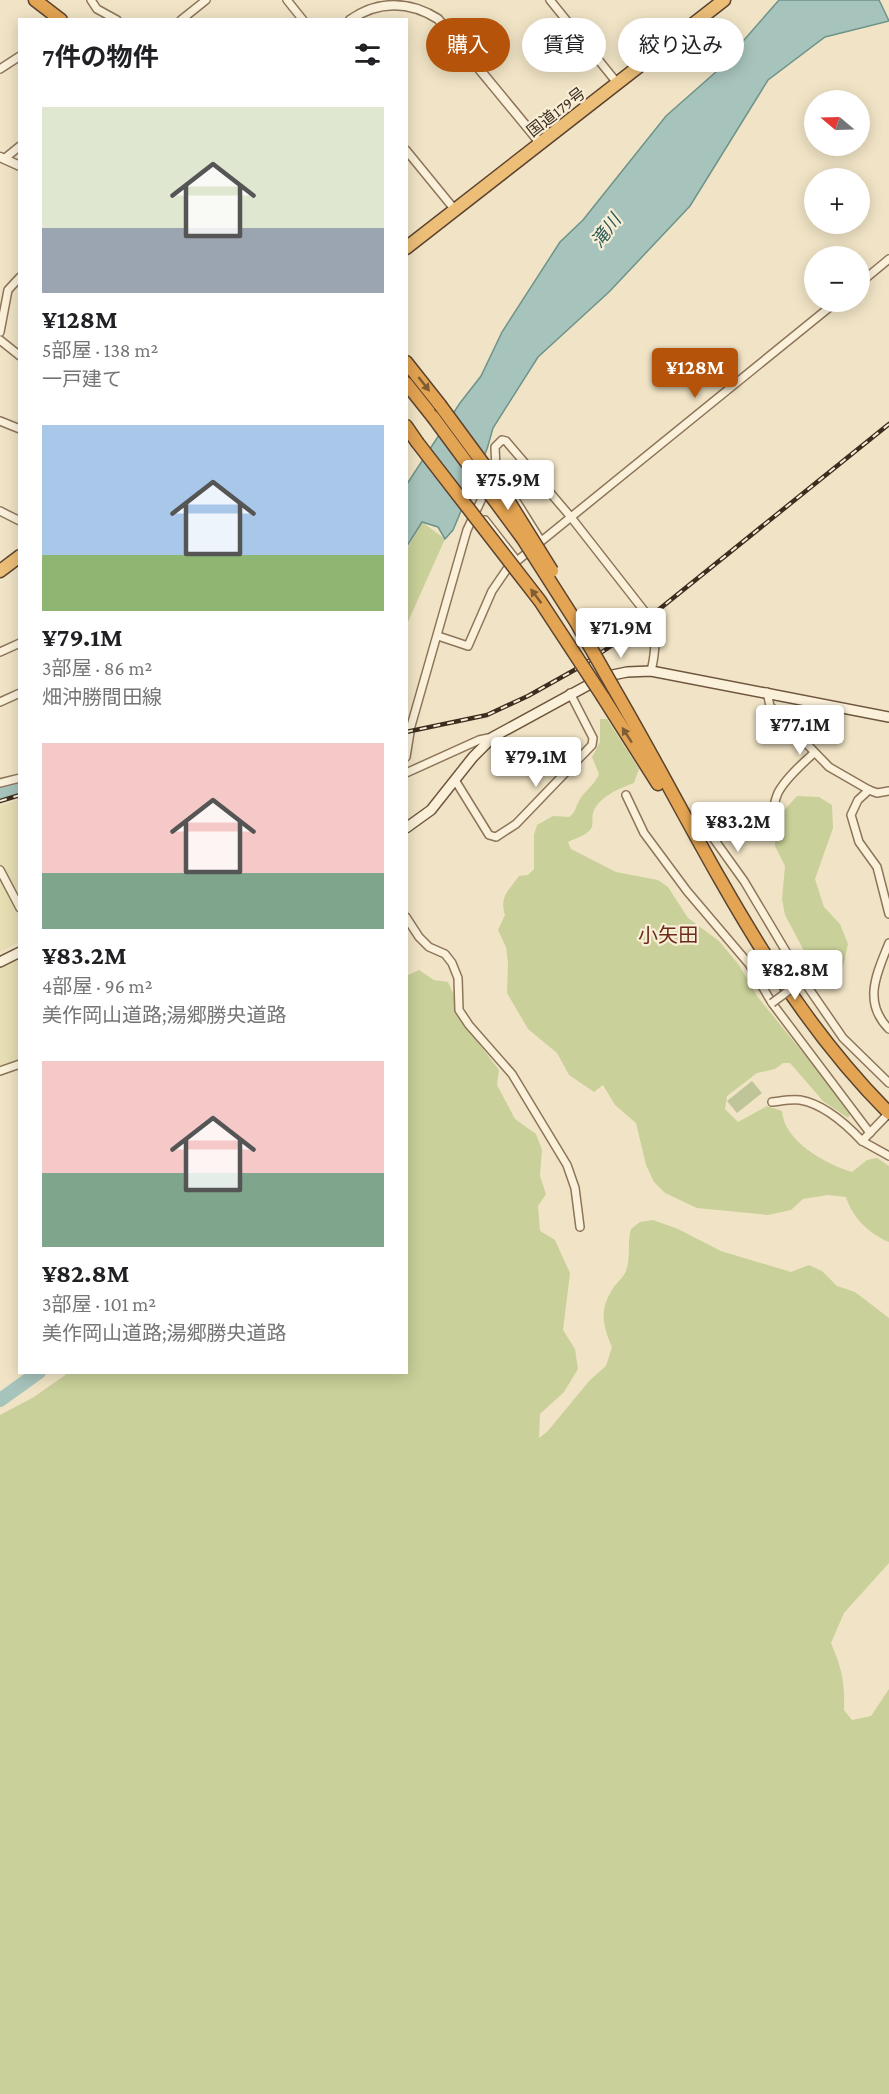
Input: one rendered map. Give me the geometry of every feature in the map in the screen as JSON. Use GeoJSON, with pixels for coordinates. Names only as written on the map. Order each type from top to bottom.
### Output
{"type":"FeatureCollection","features":[{"type":"Feature","properties":{"kind":"highway","name":"国道179号"},"geometry":{"type":"LineString","coordinates":[[408,246],[724,0]]}},
{"type":"Feature","properties":{"kind":"highway"},"geometry":{"type":"LineString","coordinates":[[47,10],[62,18]]}},
{"type":"Feature","properties":{"kind":"highway"},"geometry":{"type":"LineString","coordinates":[[408,365],[496,481],[530,533],[554,574],[562,601]]}},
{"type":"Feature","properties":{"kind":"highway"},"geometry":{"type":"LineString","coordinates":[[408,386],[523,539],[613,687],[704,855]]}},
{"type":"Feature","properties":{"kind":"highway"},"geometry":{"type":"LineString","coordinates":[[408,429],[540,601],[704,855],[776,974],[844,1062],[889,1113]]}},
{"type":"Feature","properties":{"kind":"highway"},"geometry":{"type":"LineString","coordinates":[[0,572],[18,558]]}},
{"type":"Feature","properties":{"kind":"main road"},"geometry":{"type":"LineString","coordinates":[[408,827],[431,810],[473,757],[493,737],[603,677],[627,672],[651,671],[889,717]]}},
{"type":"Feature","properties":{"kind":"main road"},"geometry":{"type":"LineString","coordinates":[[0,962],[18,953]]}},
{"type":"Feature","properties":{"kind":"street"},"geometry":{"type":"LineString","coordinates":[[91,0],[97,9],[113,18]]}},
{"type":"Feature","properties":{"kind":"street"},"geometry":{"type":"LineString","coordinates":[[184,18],[206,0]]}},
{"type":"Feature","properties":{"kind":"street"},"geometry":{"type":"LineString","coordinates":[[287,0],[301,18]]}},
{"type":"Feature","properties":{"kind":"street"},"geometry":{"type":"LineString","coordinates":[[550,0],[618,84]]}},
{"type":"Feature","properties":{"kind":"street"},"geometry":{"type":"LineString","coordinates":[[354,18],[378,6],[403,4],[426,11],[438,19],[541,144]]}},
{"type":"Feature","properties":{"kind":"street"},"geometry":{"type":"LineString","coordinates":[[0,69],[18,57]]}},
{"type":"Feature","properties":{"kind":"street"},"geometry":{"type":"LineString","coordinates":[[2,158],[18,147]]}},
{"type":"Feature","properties":{"kind":"street"},"geometry":{"type":"LineString","coordinates":[[408,152],[455,210]]}},
{"type":"Feature","properties":{"kind":"street"},"geometry":{"type":"LineString","coordinates":[[2,158],[18,165]]}},
{"type":"Feature","properties":{"kind":"street"},"geometry":{"type":"LineString","coordinates":[[870,274],[889,259]]}},
{"type":"Feature","properties":{"kind":"street"},"geometry":{"type":"LineString","coordinates":[[0,332],[8,290],[18,280]]}},
{"type":"Feature","properties":{"kind":"street"},"geometry":{"type":"LineString","coordinates":[[438,636],[468,646],[492,591],[507,569],[824,312]]}},
{"type":"Feature","properties":{"kind":"street"},"geometry":{"type":"LineString","coordinates":[[0,340],[18,354]]}},
{"type":"Feature","properties":{"kind":"street"},"geometry":{"type":"LineString","coordinates":[[0,421],[18,428]]}},
{"type":"Feature","properties":{"kind":"street"},"geometry":{"type":"LineString","coordinates":[[408,745],[411,726],[467,530],[496,469],[495,447],[501,440],[506,441],[570,516],[653,623],[654,657],[651,671]]}},
{"type":"Feature","properties":{"kind":"street"},"geometry":{"type":"LineString","coordinates":[[496,469],[541,541]]}},
{"type":"Feature","properties":{"kind":"street"},"geometry":{"type":"LineString","coordinates":[[0,511],[18,520]]}},
{"type":"Feature","properties":{"kind":"street"},"geometry":{"type":"LineString","coordinates":[[478,511],[517,561]]}},
{"type":"Feature","properties":{"kind":"street"},"geometry":{"type":"LineString","coordinates":[[0,652],[18,644]]}},
{"type":"Feature","properties":{"kind":"street"},"geometry":{"type":"LineString","coordinates":[[767,692],[770,706],[814,753],[846,779],[877,793],[889,791]]}},
{"type":"Feature","properties":{"kind":"street"},"geometry":{"type":"LineString","coordinates":[[455,780],[489,835],[496,837],[516,824],[592,745],[593,738],[570,693]]}},
{"type":"Feature","properties":{"kind":"street"},"geometry":{"type":"LineString","coordinates":[[0,702],[18,694]]}},
{"type":"Feature","properties":{"kind":"street"},"geometry":{"type":"LineString","coordinates":[[408,772],[479,740],[493,737]]}},
{"type":"Feature","properties":{"kind":"street"},"geometry":{"type":"LineString","coordinates":[[814,753],[780,789],[774,801],[770,820],[761,832],[748,837],[721,830],[711,835],[744,882],[803,980],[843,1038],[889,1083]]}},
{"type":"Feature","properties":{"kind":"street"},"geometry":{"type":"LineString","coordinates":[[0,783],[18,778]]}},
{"type":"Feature","properties":{"kind":"street"},"geometry":{"type":"LineString","coordinates":[[869,790],[858,800],[851,815],[859,842],[877,867],[889,914]]}},
{"type":"Feature","properties":{"kind":"street"},"geometry":{"type":"LineString","coordinates":[[626,795],[644,833],[687,891],[749,964],[772,1003],[870,1133]]}},
{"type":"Feature","properties":{"kind":"street"},"geometry":{"type":"LineString","coordinates":[[0,870],[18,904]]}},
{"type":"Feature","properties":{"kind":"street"},"geometry":{"type":"LineString","coordinates":[[408,920],[429,947],[445,954],[452,963],[458,978],[459,1010],[512,1074],[567,1165],[575,1188],[580,1227]]}},
{"type":"Feature","properties":{"kind":"street"},"geometry":{"type":"LineString","coordinates":[[889,943],[872,990],[876,1012],[889,1029]]}},
{"type":"Feature","properties":{"kind":"street"},"geometry":{"type":"LineString","coordinates":[[772,1003],[803,980]]}},
{"type":"Feature","properties":{"kind":"street"},"geometry":{"type":"LineString","coordinates":[[0,1071],[18,1065]]}},
{"type":"Feature","properties":{"kind":"street"},"geometry":{"type":"LineString","coordinates":[[772,1102],[799,1100],[812,1104],[848,1127],[862,1141],[889,1156]]}},
{"type":"Feature","properties":{"kind":"street"},"geometry":{"type":"LineString","coordinates":[[862,1141],[889,1113]]}},
{"type":"Feature","properties":{"kind":"shaded area"},"geometry":{"type":"Polygon","coordinates":[[[18,800],[18,943],[0,952],[0,806],[18,800]]]}},
{"type":"Feature","properties":{"kind":"shaded area"},"geometry":{"type":"Polygon","coordinates":[[[18,959],[18,1060],[0,1067],[0,968],[18,959]]]}},
{"type":"Feature","properties":{"kind":"green space"},"geometry":{"type":"Polygon","coordinates":[[[422,522],[445,539],[408,622],[408,547],[422,522]]]}},
{"type":"Feature","properties":{"kind":"green space"},"geometry":{"type":"Polygon","coordinates":[[[600,719],[607,719],[639,769],[634,783],[616,790],[600,802],[593,813],[591,829],[568,842],[571,849],[616,872],[658,880],[668,887],[688,918],[719,941],[739,965],[757,996],[851,1112],[848,1118],[823,1101],[790,1063],[783,1063],[775,1069],[757,1073],[727,1096],[725,1109],[738,1122],[767,1106],[782,1111],[784,1122],[790,1132],[808,1150],[852,1172],[867,1160],[877,1158],[889,1166],[889,1242],[862,1224],[852,1211],[846,1197],[828,1195],[803,1199],[791,1210],[768,1215],[697,1208],[665,1193],[654,1182],[646,1165],[636,1123],[615,1105],[603,1085],[594,1092],[569,1075],[557,1053],[528,1029],[507,993],[506,947],[498,930],[505,915],[504,898],[519,876],[528,875],[534,869],[534,835],[537,825],[553,816],[569,817],[581,797],[597,778],[599,774],[592,757],[600,742],[600,719]]]}},
{"type":"Feature","properties":{"kind":"green space"},"geometry":{"type":"Polygon","coordinates":[[[797,796],[819,797],[832,805],[833,828],[815,879],[824,907],[840,924],[848,944],[840,979],[830,982],[811,964],[785,915],[782,899],[785,866],[775,846],[777,818],[797,796]]]}},
{"type":"Feature","properties":{"kind":"green space"},"geometry":{"type":"Polygon","coordinates":[[[419,970],[434,980],[448,982],[454,995],[457,1015],[499,1070],[497,1085],[515,1119],[536,1134],[542,1150],[540,1176],[546,1194],[538,1206],[540,1231],[555,1240],[570,1273],[563,1330],[575,1349],[578,1369],[564,1392],[540,1414],[539,1438],[547,1432],[590,1380],[606,1366],[612,1347],[606,1332],[605,1305],[612,1290],[626,1271],[631,1229],[640,1222],[653,1220],[678,1229],[721,1251],[791,1272],[809,1265],[822,1271],[837,1286],[855,1292],[889,1318],[889,1563],[844,1613],[831,1643],[842,1676],[844,1710],[852,1720],[871,1716],[889,1689],[889,2094],[0,2094],[0,1415],[34,1397],[67,1374],[408,1374],[408,975],[419,970]]]}},
{"type":"Feature","properties":{"kind":"green space"},"geometry":{"type":"Polygon","coordinates":[[[752,1081],[762,1093],[737,1113],[727,1101],[752,1081]]]}},
{"type":"Feature","properties":{"kind":"water"},"geometry":{"type":"Polygon","coordinates":[[[779,0],[879,0],[889,21],[825,37],[768,80],[690,206],[609,292],[538,357],[493,428],[487,449],[453,530],[445,539],[438,527],[422,522],[408,544],[408,482],[460,403],[481,376],[502,332],[560,242],[583,220],[666,116],[716,72],[744,72],[744,40],[779,0]]]}},
{"type":"Feature","properties":{"kind":"waterway"},"geometry":{"type":"LineString","coordinates":[[0,792],[18,788]]}},
{"type":"Feature","properties":{"kind":"waterway","name":"滝川"},"geometry":{"type":"LineString","coordinates":[[0,1400],[36,1374]]}},
{"type":"Feature","properties":{"kind":"railway"},"geometry":{"type":"LineString","coordinates":[[408,732],[487,715],[528,696],[578,668],[626,636],[889,424]]}},
{"type":"Feature","properties":{"kind":"railway"},"geometry":{"type":"LineString","coordinates":[[0,801],[18,796]]}},
{"type":"Feature","properties":{"kind":"district","name":"小矢田"},"geometry":{"type":"Point","coordinates":[668,935]}}]}
